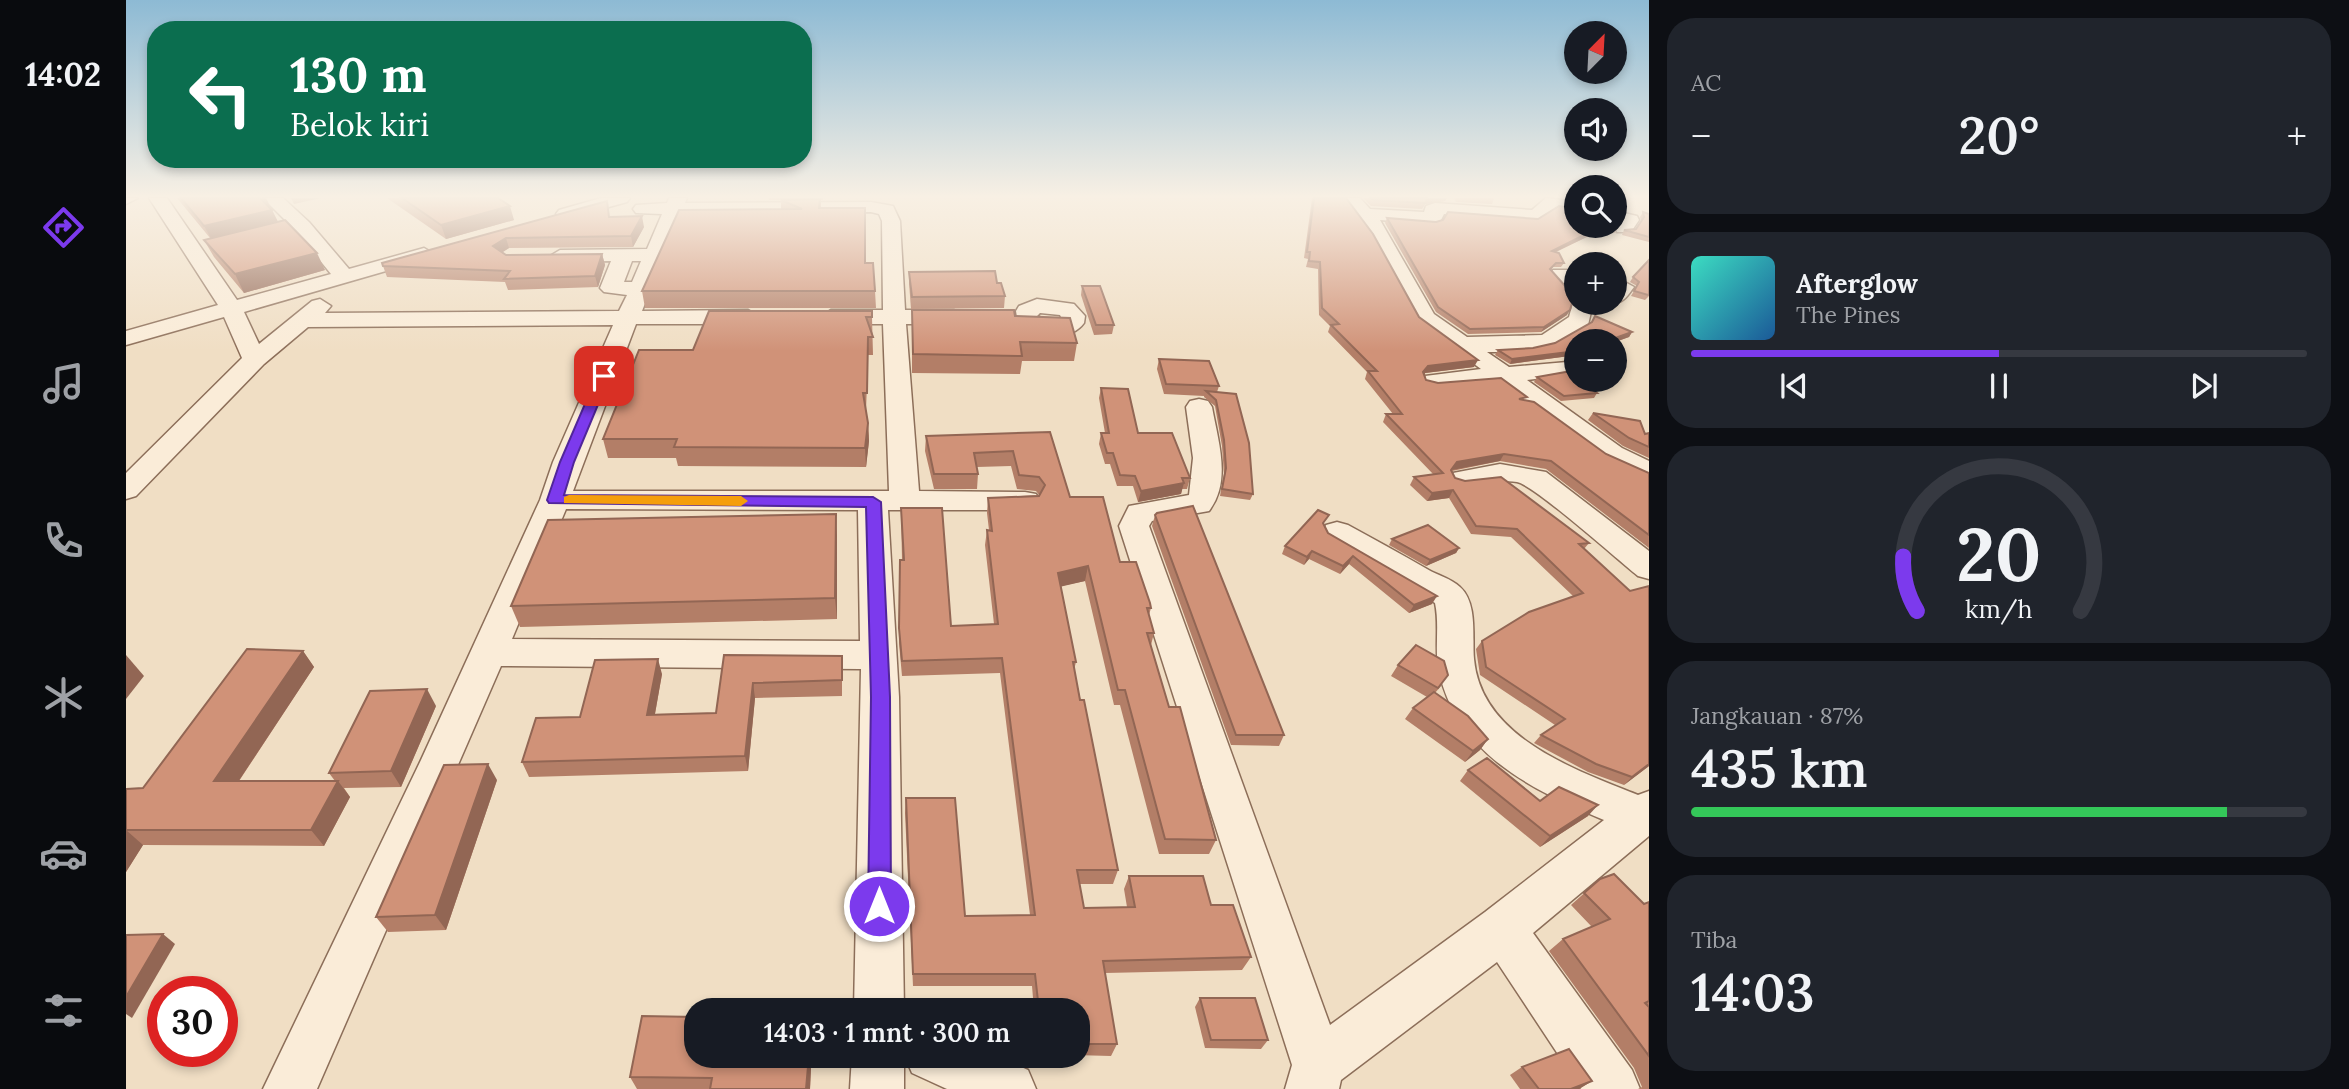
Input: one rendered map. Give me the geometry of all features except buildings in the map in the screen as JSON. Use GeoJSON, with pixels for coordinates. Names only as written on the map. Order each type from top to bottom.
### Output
{"type":"FeatureCollection","features":[{"type":"Feature","properties":{"kind":"street"},"geometry":{"type":"LineString","coordinates":[[201,249],[255,359]]}},
{"type":"Feature","properties":{"kind":"street"},"geometry":{"type":"LineString","coordinates":[[325,249],[350,274]]}},
{"type":"Feature","properties":{"kind":"street"},"geometry":{"type":"LineString","coordinates":[[126,338],[441,249]]}},
{"type":"Feature","properties":{"kind":"street"},"geometry":{"type":"LineString","coordinates":[[290,1089],[555,500],[567,462],[630,318],[656,249]]}},
{"type":"Feature","properties":{"kind":"street"},"geometry":{"type":"LineString","coordinates":[[879,998],[878,655],[895,414],[892,249]]}},
{"type":"Feature","properties":{"kind":"street"},"geometry":{"type":"LineString","coordinates":[[1387,249],[1426,318],[1458,344],[1612,454],[1649,472]]}},
{"type":"Feature","properties":{"kind":"street"},"geometry":{"type":"LineString","coordinates":[[624,255],[610,285],[616,289],[641,289]]}},
{"type":"Feature","properties":{"kind":"street"},"geometry":{"type":"LineString","coordinates":[[534,256],[653,255]]}},
{"type":"Feature","properties":{"kind":"street"},"geometry":{"type":"LineString","coordinates":[[126,489],[255,359],[304,320],[350,274]]}},
{"type":"Feature","properties":{"kind":"street"},"geometry":{"type":"LineString","coordinates":[[1560,274],[1564,278]]}},
{"type":"Feature","properties":{"kind":"street"},"geometry":{"type":"LineString","coordinates":[[1458,344],[1517,345],[1548,341],[1580,320],[1581,315]]}},
{"type":"Feature","properties":{"kind":"street"},"geometry":{"type":"LineString","coordinates":[[304,320],[769,317]]}},
{"type":"Feature","properties":{"kind":"street"},"geometry":{"type":"LineString","coordinates":[[811,317],[973,317]]}},
{"type":"Feature","properties":{"kind":"street"},"geometry":{"type":"LineString","coordinates":[[999,318],[1026,318]]}},
{"type":"Feature","properties":{"kind":"street"},"geometry":{"type":"LineString","coordinates":[[1434,381],[1564,369]]}},
{"type":"Feature","properties":{"kind":"street"},"geometry":{"type":"LineString","coordinates":[[1199,407],[1207,474],[1204,500],[1198,504],[1140,513],[1134,526],[1315,1077],[1645,813]]}},
{"type":"Feature","properties":{"kind":"street"},"geometry":{"type":"LineString","coordinates":[[1463,479],[1501,471],[1520,472],[1536,478],[1649,568]]}},
{"type":"Feature","properties":{"kind":"street"},"geometry":{"type":"LineString","coordinates":[[555,500],[1025,501]]}},
{"type":"Feature","properties":{"kind":"street"},"geometry":{"type":"LineString","coordinates":[[1337,532],[1449,596],[1455,666],[1463,694],[1501,746],[1565,783],[1645,813]]}},
{"type":"Feature","properties":{"kind":"street"},"geometry":{"type":"LineString","coordinates":[[487,652],[878,655]]}},
{"type":"Feature","properties":{"kind":"street"},"geometry":{"type":"LineString","coordinates":[[1502,929],[1613,1089]]}},
{"type":"Feature","properties":{"kind":"street"},"geometry":{"type":"LineString","coordinates":[[877,1089],[878,1068]]}},
{"type":"Feature","properties":{"kind":"street"},"geometry":{"type":"LineString","coordinates":[[960,1068],[1009,1089]]}},
{"type":"Feature","properties":{"kind":"slow traffic"},"geometry":{"type":"LineString","coordinates":[[569,500],[741,501]]}},
{"type":"Feature","properties":{"kind":"route"},"geometry":{"type":"LineString","coordinates":[[604,376],[567,462],[555,500],[873,502],[880,697],[879,906]]}}]}
